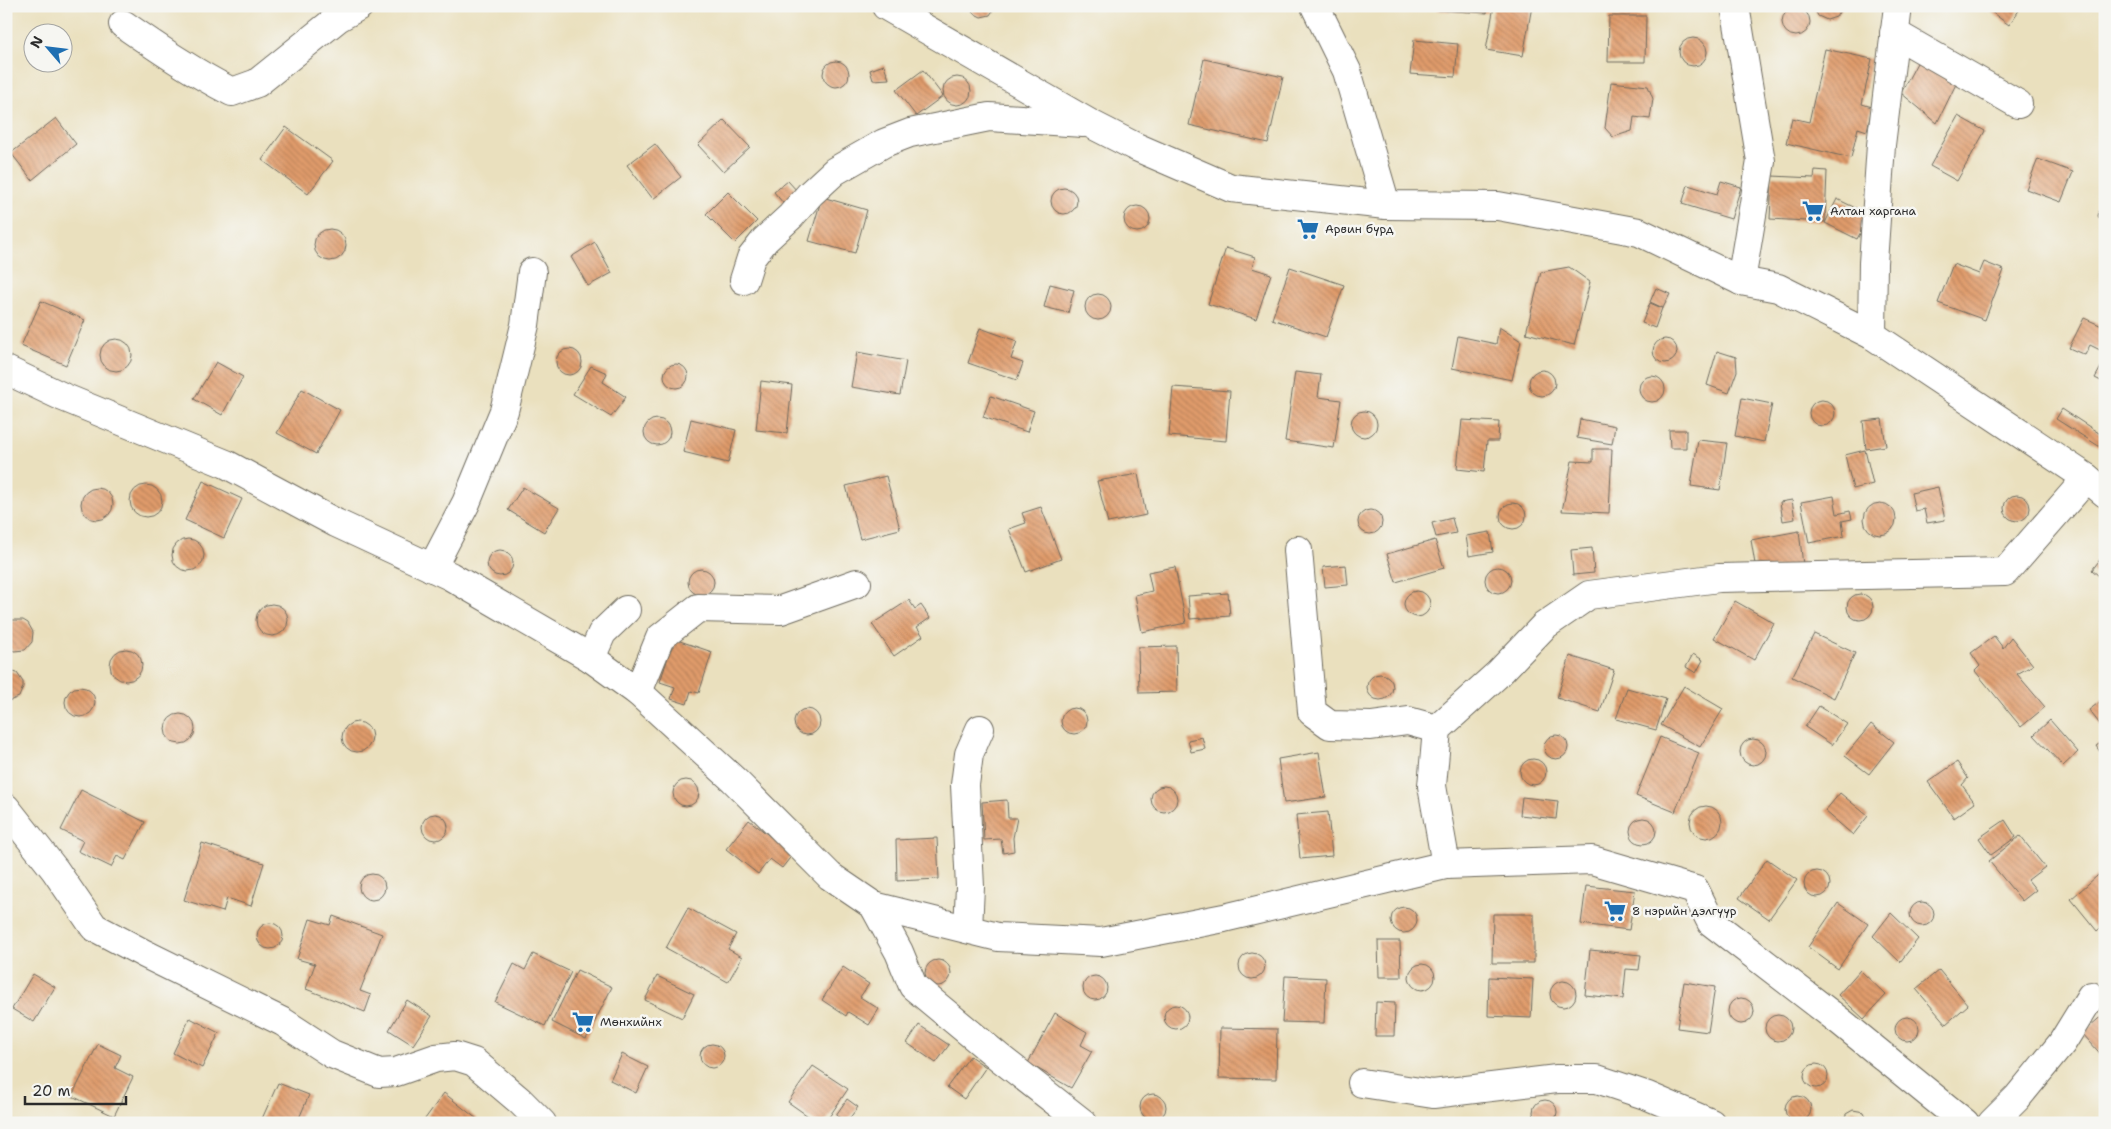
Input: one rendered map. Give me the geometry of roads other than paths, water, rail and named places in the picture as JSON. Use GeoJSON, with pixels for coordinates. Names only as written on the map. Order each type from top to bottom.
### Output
{"type":"FeatureCollection","features":[{"type":"Feature","properties":{"kind":"street"},"geometry":{"type":"LineString","coordinates":[[124,24],[187,67],[232,92],[257,83],[338,18],[359,6]]}},
{"type":"Feature","properties":{"kind":"street"},"geometry":{"type":"LineString","coordinates":[[886,6],[1089,123],[1134,146],[1230,188],[1386,205],[1498,206],[1639,232],[1741,281],[1778,288],[1872,335],[2099,485],[2005,572],[1719,578],[1589,595],[1544,626],[1498,674],[1437,729],[1432,786],[1446,865]]}},
{"type":"Feature","properties":{"kind":"street"},"geometry":{"type":"LineString","coordinates":[[1315,6],[1347,71],[1386,205]]}},
{"type":"Feature","properties":{"kind":"street"},"geometry":{"type":"LineString","coordinates":[[1735,6],[1762,160],[1741,281]]}},
{"type":"Feature","properties":{"kind":"street"},"geometry":{"type":"LineString","coordinates":[[1739,32],[1754,6]]}},
{"type":"Feature","properties":{"kind":"street"},"geometry":{"type":"LineString","coordinates":[[1872,335],[1873,264],[1879,175],[1898,6]]}},
{"type":"Feature","properties":{"kind":"street"},"geometry":{"type":"LineString","coordinates":[[1894,33],[2018,104]]}},
{"type":"Feature","properties":{"kind":"street"},"geometry":{"type":"LineString","coordinates":[[744,280],[751,258],[765,240],[791,216],[810,194],[835,171],[884,143],[910,133],[989,117],[1089,123]]}},
{"type":"Feature","properties":{"kind":"street"},"geometry":{"type":"LineString","coordinates":[[432,568],[466,503],[504,411],[525,325],[532,272]]}},
{"type":"Feature","properties":{"kind":"street"},"geometry":{"type":"LineString","coordinates":[[6,370],[63,397],[226,464],[336,523],[450,576],[591,658],[638,692],[734,780],[830,876],[874,906],[998,937],[1101,942],[1224,918],[1446,865],[1592,860],[1695,890],[1710,922],[1841,1022],[1965,1123]]}},
{"type":"Feature","properties":{"kind":"street"},"geometry":{"type":"LineString","coordinates":[[1298,550],[1312,712],[1330,725],[1371,726],[1408,721],[1437,729]]}},
{"type":"Feature","properties":{"kind":"street"},"geometry":{"type":"LineString","coordinates":[[638,692],[660,638],[698,608],[781,610],[857,583]]}},
{"type":"Feature","properties":{"kind":"street"},"geometry":{"type":"LineString","coordinates":[[591,658],[602,633],[626,610]]}},
{"type":"Feature","properties":{"kind":"street"},"geometry":{"type":"LineString","coordinates":[[968,930],[970,887],[965,784],[969,754],[980,729]]}},
{"type":"Feature","properties":{"kind":"street"},"geometry":{"type":"LineString","coordinates":[[6,808],[55,870],[94,927],[283,1022],[332,1054],[379,1073],[396,1072],[436,1058],[455,1056],[474,1062],[520,1101],[542,1123]]}},
{"type":"Feature","properties":{"kind":"street"},"geometry":{"type":"LineString","coordinates":[[874,906],[899,952],[913,986],[1083,1123]]}},
{"type":"Feature","properties":{"kind":"street"},"geometry":{"type":"LineString","coordinates":[[1992,1123],[2017,1098],[2062,1043],[2092,996]]}},
{"type":"Feature","properties":{"kind":"street"},"geometry":{"type":"LineString","coordinates":[[1362,1083],[1432,1094],[1557,1078],[1597,1078],[1648,1096],[1711,1123]]}},
{"type":"Feature","properties":{"kind":"place","name":"Алтан харгана"},"geometry":{"type":"Point","coordinates":[1813,211]}},
{"type":"Feature","properties":{"kind":"place","name":"Арвин бүрд"},"geometry":{"type":"Point","coordinates":[1308,229]}},
{"type":"Feature","properties":{"kind":"place","name":"8 нэрийн дэлгүүр"},"geometry":{"type":"Point","coordinates":[1615,911]}},
{"type":"Feature","properties":{"kind":"place","name":"Мөнхийнх"},"geometry":{"type":"Point","coordinates":[583,1022]}}]}
